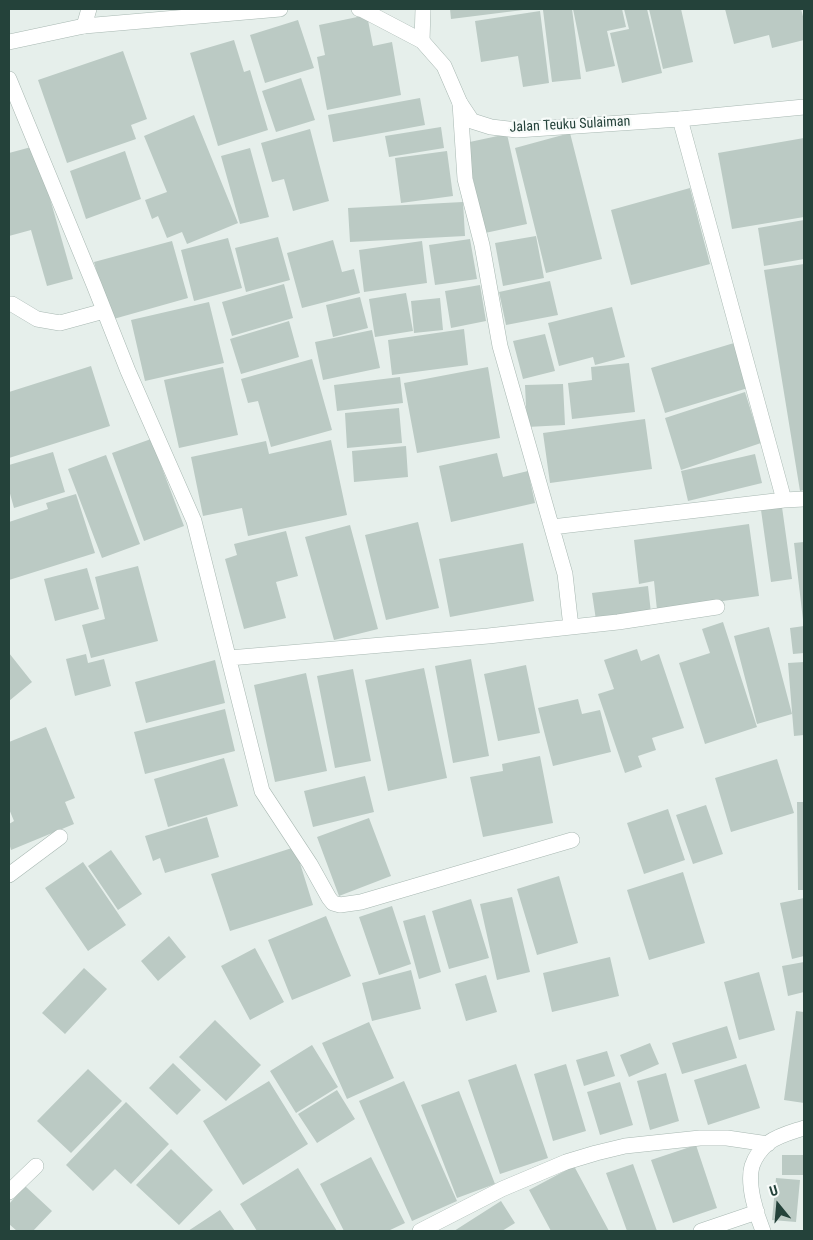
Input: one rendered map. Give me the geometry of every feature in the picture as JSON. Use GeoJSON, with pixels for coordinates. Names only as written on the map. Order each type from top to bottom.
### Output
{"type":"FeatureCollection","features":[{"type":"Feature","properties":{"kind":"street"},"geometry":{"type":"LineString","coordinates":[[84,26],[89,9]]}},
{"type":"Feature","properties":{"kind":"street"},"geometry":{"type":"LineString","coordinates":[[9,42],[84,26],[280,9]]}},
{"type":"Feature","properties":{"kind":"street","name":"Jalan Teuku Sulaiman"},"geometry":{"type":"LineString","coordinates":[[359,9],[422,42],[444,66],[460,102],[472,121],[491,127],[517,130],[680,119],[804,107]]}},
{"type":"Feature","properties":{"kind":"street"},"geometry":{"type":"LineString","coordinates":[[422,42],[423,9]]}},
{"type":"Feature","properties":{"kind":"street"},"geometry":{"type":"LineString","coordinates":[[9,78],[128,370],[194,520],[262,791],[310,864],[329,898],[333,903],[340,905],[361,902],[572,840]]}},
{"type":"Feature","properties":{"kind":"street"},"geometry":{"type":"LineString","coordinates":[[460,102],[465,179],[482,245],[500,346],[565,574],[571,627]]}},
{"type":"Feature","properties":{"kind":"street"},"geometry":{"type":"LineString","coordinates":[[680,119],[784,500]]}},
{"type":"Feature","properties":{"kind":"street"},"geometry":{"type":"LineString","coordinates":[[9,304],[37,318],[60,323],[104,311]]}},
{"type":"Feature","properties":{"kind":"street"},"geometry":{"type":"LineString","coordinates":[[552,527],[804,499]]}},
{"type":"Feature","properties":{"kind":"street"},"geometry":{"type":"LineString","coordinates":[[229,658],[488,636],[618,622],[717,607]]}},
{"type":"Feature","properties":{"kind":"street"},"geometry":{"type":"LineString","coordinates":[[9,875],[60,836]]}},
{"type":"Feature","properties":{"kind":"street"},"geometry":{"type":"LineString","coordinates":[[763,1231],[752,1191],[752,1165],[758,1154],[768,1144],[780,1136],[804,1128]]}},
{"type":"Feature","properties":{"kind":"street"},"geometry":{"type":"LineString","coordinates":[[420,1231],[502,1189],[566,1162],[596,1153],[625,1146],[700,1138],[727,1138],[768,1144]]}},
{"type":"Feature","properties":{"kind":"street"},"geometry":{"type":"LineString","coordinates":[[9,1192],[36,1166]]}},
{"type":"Feature","properties":{"kind":"street"},"geometry":{"type":"LineString","coordinates":[[701,1231],[757,1212]]}},
{"type":"Feature","properties":{"kind":"building"},"geometry":{"type":"Polygon","coordinates":[[[450,9],[523,9],[523,10],[451,19],[450,9]]]}},
{"type":"Feature","properties":{"kind":"building"},"geometry":{"type":"Polygon","coordinates":[[[572,9],[581,79],[552,82],[543,10],[572,9]]]}},
{"type":"Feature","properties":{"kind":"building"},"geometry":{"type":"Polygon","coordinates":[[[573,9],[622,9],[626,27],[607,31],[615,66],[586,72],[573,9]]]}},
{"type":"Feature","properties":{"kind":"building"},"geometry":{"type":"Polygon","coordinates":[[[624,9],[647,9],[662,73],[622,83],[610,33],[629,29],[624,9]]]}},
{"type":"Feature","properties":{"kind":"building"},"geometry":{"type":"Polygon","coordinates":[[[649,9],[681,9],[693,62],[663,69],[649,9]]]}},
{"type":"Feature","properties":{"kind":"building"},"geometry":{"type":"Polygon","coordinates":[[[725,9],[801,9],[804,20],[804,40],[772,48],[769,35],[734,44],[725,9]]]}},
{"type":"Feature","properties":{"kind":"building"},"geometry":{"type":"Polygon","coordinates":[[[540,11],[549,83],[523,87],[518,56],[481,62],[475,21],[540,11]]]}},
{"type":"Feature","properties":{"kind":"building"},"geometry":{"type":"Polygon","coordinates":[[[367,15],[373,46],[392,42],[401,95],[327,110],[317,57],[325,55],[319,25],[367,15]]]}},
{"type":"Feature","properties":{"kind":"building"},"geometry":{"type":"Polygon","coordinates":[[[298,20],[314,68],[265,83],[250,35],[298,20]]]}},
{"type":"Feature","properties":{"kind":"building"},"geometry":{"type":"Polygon","coordinates":[[[234,40],[244,72],[250,70],[268,130],[218,146],[190,53],[234,40]]]}},
{"type":"Feature","properties":{"kind":"building"},"geometry":{"type":"Polygon","coordinates":[[[123,51],[147,119],[131,125],[136,139],[67,163],[38,80],[123,51]]]}},
{"type":"Feature","properties":{"kind":"building"},"geometry":{"type":"Polygon","coordinates":[[[301,78],[315,120],[276,132],[262,91],[301,78]]]}},
{"type":"Feature","properties":{"kind":"building"},"geometry":{"type":"Polygon","coordinates":[[[420,98],[425,125],[333,142],[328,115],[420,98]]]}},
{"type":"Feature","properties":{"kind":"building"},"geometry":{"type":"Polygon","coordinates":[[[194,115],[238,223],[187,244],[182,232],[167,238],[158,216],[152,219],[145,200],[167,192],[144,136],[194,115]]]}},
{"type":"Feature","properties":{"kind":"building"},"geometry":{"type":"Polygon","coordinates":[[[441,127],[444,148],[389,157],[385,136],[441,127]]]}},
{"type":"Feature","properties":{"kind":"building"},"geometry":{"type":"Polygon","coordinates":[[[310,129],[329,201],[293,211],[284,179],[272,182],[261,143],[310,129]]]}},
{"type":"Feature","properties":{"kind":"building"},"geometry":{"type":"Polygon","coordinates":[[[570,133],[602,259],[546,273],[515,148],[570,133]]]}},
{"type":"Feature","properties":{"kind":"building"},"geometry":{"type":"Polygon","coordinates":[[[507,134],[527,224],[485,233],[465,143],[507,134]]]}},
{"type":"Feature","properties":{"kind":"building"},"geometry":{"type":"Polygon","coordinates":[[[804,138],[804,217],[732,229],[718,153],[804,138]]]}},
{"type":"Feature","properties":{"kind":"building"},"geometry":{"type":"Polygon","coordinates":[[[35,146],[73,279],[47,286],[31,230],[9,236],[9,153],[35,146]]]}},
{"type":"Feature","properties":{"kind":"building"},"geometry":{"type":"Polygon","coordinates":[[[250,148],[269,217],[240,224],[221,156],[250,148]]]}},
{"type":"Feature","properties":{"kind":"building"},"geometry":{"type":"Polygon","coordinates":[[[125,151],[141,199],[86,219],[70,171],[125,151]]]}},
{"type":"Feature","properties":{"kind":"building"},"geometry":{"type":"Polygon","coordinates":[[[447,151],[453,196],[401,203],[395,158],[447,151]]]}},
{"type":"Feature","properties":{"kind":"building"},"geometry":{"type":"Polygon","coordinates":[[[690,188],[710,264],[631,285],[611,210],[690,188]]]}},
{"type":"Feature","properties":{"kind":"building"},"geometry":{"type":"Polygon","coordinates":[[[463,202],[465,236],[350,242],[348,208],[463,202]]]}},
{"type":"Feature","properties":{"kind":"building"},"geometry":{"type":"Polygon","coordinates":[[[804,220],[804,259],[764,266],[758,228],[804,220]]]}},
{"type":"Feature","properties":{"kind":"building"},"geometry":{"type":"Polygon","coordinates":[[[536,236],[544,278],[503,286],[495,243],[536,236]]]}},
{"type":"Feature","properties":{"kind":"building"},"geometry":{"type":"Polygon","coordinates":[[[278,237],[290,280],[246,292],[235,248],[278,237]]]}},
{"type":"Feature","properties":{"kind":"building"},"geometry":{"type":"Polygon","coordinates":[[[228,238],[242,288],[194,301],[181,250],[228,238]]]}},
{"type":"Feature","properties":{"kind":"building"},"geometry":{"type":"Polygon","coordinates":[[[470,239],[477,279],[435,285],[429,245],[470,239]]]}},
{"type":"Feature","properties":{"kind":"building"},"geometry":{"type":"Polygon","coordinates":[[[333,240],[342,272],[354,269],[360,293],[302,308],[287,253],[333,240]]]}},
{"type":"Feature","properties":{"kind":"building"},"geometry":{"type":"Polygon","coordinates":[[[172,241],[188,298],[110,320],[94,262],[172,241]]]}},
{"type":"Feature","properties":{"kind":"building"},"geometry":{"type":"Polygon","coordinates":[[[422,241],[427,283],[364,292],[359,250],[422,241]]]}},
{"type":"Feature","properties":{"kind":"building"},"geometry":{"type":"Polygon","coordinates":[[[804,264],[804,490],[800,491],[764,270],[804,264]]]}},
{"type":"Feature","properties":{"kind":"building"},"geometry":{"type":"Polygon","coordinates":[[[550,281],[558,315],[506,325],[499,292],[550,281]]]}},
{"type":"Feature","properties":{"kind":"building"},"geometry":{"type":"Polygon","coordinates":[[[284,284],[293,318],[232,336],[222,302],[284,284]]]}},
{"type":"Feature","properties":{"kind":"building"},"geometry":{"type":"Polygon","coordinates":[[[480,285],[486,321],[451,328],[445,291],[480,285]]]}},
{"type":"Feature","properties":{"kind":"building"},"geometry":{"type":"Polygon","coordinates":[[[406,293],[413,331],[375,337],[369,299],[406,293]]]}},
{"type":"Feature","properties":{"kind":"building"},"geometry":{"type":"Polygon","coordinates":[[[360,297],[368,328],[333,337],[326,305],[360,297]]]}},
{"type":"Feature","properties":{"kind":"building"},"geometry":{"type":"Polygon","coordinates":[[[440,298],[443,330],[414,333],[411,301],[440,298]]]}},
{"type":"Feature","properties":{"kind":"building"},"geometry":{"type":"Polygon","coordinates":[[[209,302],[224,363],[145,381],[131,320],[209,302]]]}},
{"type":"Feature","properties":{"kind":"building"},"geometry":{"type":"Polygon","coordinates":[[[612,307],[625,357],[595,365],[593,357],[559,366],[548,323],[612,307]]]}},
{"type":"Feature","properties":{"kind":"building"},"geometry":{"type":"Polygon","coordinates":[[[289,321],[299,357],[241,374],[230,339],[289,321]]]}},
{"type":"Feature","properties":{"kind":"building"},"geometry":{"type":"Polygon","coordinates":[[[464,329],[468,365],[392,375],[388,340],[464,329]]]}},
{"type":"Feature","properties":{"kind":"building"},"geometry":{"type":"Polygon","coordinates":[[[372,330],[380,368],[323,380],[315,342],[372,330]]]}},
{"type":"Feature","properties":{"kind":"building"},"geometry":{"type":"Polygon","coordinates":[[[545,334],[555,371],[523,379],[513,341],[545,334]]]}},
{"type":"Feature","properties":{"kind":"building"},"geometry":{"type":"Polygon","coordinates":[[[734,343],[748,388],[665,413],[651,368],[734,343]]]}},
{"type":"Feature","properties":{"kind":"building"},"geometry":{"type":"Polygon","coordinates":[[[312,359],[332,430],[271,447],[258,401],[248,403],[241,379],[312,359]]]}},
{"type":"Feature","properties":{"kind":"building"},"geometry":{"type":"Polygon","coordinates":[[[629,363],[635,412],[572,419],[568,383],[592,380],[591,367],[629,363]]]}},
{"type":"Feature","properties":{"kind":"building"},"geometry":{"type":"Polygon","coordinates":[[[91,366],[110,426],[9,458],[9,392],[91,366]]]}},
{"type":"Feature","properties":{"kind":"building"},"geometry":{"type":"Polygon","coordinates":[[[223,367],[238,435],[179,448],[164,380],[223,367]]]}},
{"type":"Feature","properties":{"kind":"building"},"geometry":{"type":"Polygon","coordinates":[[[488,367],[500,438],[417,453],[404,383],[488,367]]]}},
{"type":"Feature","properties":{"kind":"building"},"geometry":{"type":"Polygon","coordinates":[[[400,377],[403,403],[337,411],[334,385],[400,377]]]}},
{"type":"Feature","properties":{"kind":"building"},"geometry":{"type":"Polygon","coordinates":[[[563,384],[565,425],[527,427],[525,385],[563,384]]]}},
{"type":"Feature","properties":{"kind":"building"},"geometry":{"type":"Polygon","coordinates":[[[745,392],[761,443],[681,470],[665,418],[745,392]]]}},
{"type":"Feature","properties":{"kind":"building"},"geometry":{"type":"Polygon","coordinates":[[[399,408],[402,443],[347,448],[345,413],[399,408]]]}},
{"type":"Feature","properties":{"kind":"building"},"geometry":{"type":"Polygon","coordinates":[[[645,419],[652,469],[550,483],[543,433],[645,419]]]}},
{"type":"Feature","properties":{"kind":"building"},"geometry":{"type":"Polygon","coordinates":[[[151,439],[184,526],[144,541],[112,453],[151,439]]]}},
{"type":"Feature","properties":{"kind":"building"},"geometry":{"type":"Polygon","coordinates":[[[331,440],[347,515],[248,536],[242,508],[203,516],[191,457],[266,441],[269,454],[331,440]]]}},
{"type":"Feature","properties":{"kind":"building"},"geometry":{"type":"Polygon","coordinates":[[[406,446],[408,477],[354,482],[352,451],[406,446]]]}},
{"type":"Feature","properties":{"kind":"building"},"geometry":{"type":"Polygon","coordinates":[[[53,452],[65,492],[14,508],[9,490],[9,465],[53,452]]]}},
{"type":"Feature","properties":{"kind":"building"},"geometry":{"type":"Polygon","coordinates":[[[497,453],[503,477],[528,471],[535,503],[451,522],[439,466],[497,453]]]}},
{"type":"Feature","properties":{"kind":"building"},"geometry":{"type":"Polygon","coordinates":[[[755,454],[762,483],[688,501],[681,471],[755,454]]]}},
{"type":"Feature","properties":{"kind":"building"},"geometry":{"type":"Polygon","coordinates":[[[106,455],[140,544],[102,558],[68,469],[106,455]]]}},
{"type":"Feature","properties":{"kind":"building"},"geometry":{"type":"Polygon","coordinates":[[[76,494],[95,553],[9,580],[9,522],[48,509],[46,503],[76,494]]]}},
{"type":"Feature","properties":{"kind":"building"},"geometry":{"type":"Polygon","coordinates":[[[782,507],[792,579],[771,582],[761,510],[782,507]]]}},
{"type":"Feature","properties":{"kind":"building"},"geometry":{"type":"Polygon","coordinates":[[[418,522],[439,608],[386,620],[365,535],[418,522]]]}},
{"type":"Feature","properties":{"kind":"building"},"geometry":{"type":"Polygon","coordinates":[[[749,524],[759,596],[657,610],[654,581],[639,584],[634,540],[749,524]]]}},
{"type":"Feature","properties":{"kind":"building"},"geometry":{"type":"Polygon","coordinates":[[[350,525],[378,629],[334,640],[305,537],[350,525]]]}},
{"type":"Feature","properties":{"kind":"building"},"geometry":{"type":"Polygon","coordinates":[[[286,531],[298,576],[276,582],[286,618],[244,629],[225,559],[237,555],[234,544],[286,531]]]}},
{"type":"Feature","properties":{"kind":"building"},"geometry":{"type":"Polygon","coordinates":[[[804,542],[804,620],[803,620],[794,543],[804,542]]]}},
{"type":"Feature","properties":{"kind":"building"},"geometry":{"type":"Polygon","coordinates":[[[523,543],[534,601],[450,617],[439,559],[523,543]]]}},
{"type":"Feature","properties":{"kind":"building"},"geometry":{"type":"Polygon","coordinates":[[[138,566],[158,641],[91,658],[82,625],[105,619],[95,577],[138,566]]]}},
{"type":"Feature","properties":{"kind":"building"},"geometry":{"type":"Polygon","coordinates":[[[87,568],[99,609],[55,621],[44,579],[87,568]]]}},
{"type":"Feature","properties":{"kind":"building"},"geometry":{"type":"Polygon","coordinates":[[[648,586],[651,613],[596,620],[592,593],[648,586]]]}},
{"type":"Feature","properties":{"kind":"building"},"geometry":{"type":"Polygon","coordinates":[[[723,622],[757,727],[705,744],[679,663],[710,653],[702,629],[723,622]]]}},
{"type":"Feature","properties":{"kind":"building"},"geometry":{"type":"Polygon","coordinates":[[[804,626],[804,653],[793,654],[790,628],[804,626]]]}},
{"type":"Feature","properties":{"kind":"building"},"geometry":{"type":"Polygon","coordinates":[[[769,627],[792,714],[757,724],[734,636],[769,627]]]}},
{"type":"Feature","properties":{"kind":"building"},"geometry":{"type":"Polygon","coordinates":[[[637,649],[641,661],[659,654],[684,728],[652,738],[656,750],[638,756],[642,767],[625,773],[598,694],[614,689],[604,660],[637,649]]]}},
{"type":"Feature","properties":{"kind":"building"},"geometry":{"type":"Polygon","coordinates":[[[9,653],[32,682],[9,701],[9,653]]]}},
{"type":"Feature","properties":{"kind":"building"},"geometry":{"type":"Polygon","coordinates":[[[86,654],[88,663],[104,659],[111,686],[75,696],[66,659],[86,654]]]}},
{"type":"Feature","properties":{"kind":"building"},"geometry":{"type":"Polygon","coordinates":[[[471,659],[489,756],[453,763],[435,666],[471,659]]]}},
{"type":"Feature","properties":{"kind":"building"},"geometry":{"type":"Polygon","coordinates":[[[215,660],[225,703],[146,723],[135,682],[215,660]]]}},
{"type":"Feature","properties":{"kind":"building"},"geometry":{"type":"Polygon","coordinates":[[[804,662],[804,735],[794,736],[788,663],[804,662]]]}},
{"type":"Feature","properties":{"kind":"building"},"geometry":{"type":"Polygon","coordinates":[[[526,665],[540,733],[498,741],[484,674],[526,665]]]}},
{"type":"Feature","properties":{"kind":"building"},"geometry":{"type":"Polygon","coordinates":[[[424,668],[447,778],[388,791],[365,680],[424,668]]]}},
{"type":"Feature","properties":{"kind":"building"},"geometry":{"type":"Polygon","coordinates":[[[353,669],[371,761],[335,768],[317,676],[353,669]]]}},
{"type":"Feature","properties":{"kind":"building"},"geometry":{"type":"Polygon","coordinates":[[[306,673],[327,771],[275,782],[254,685],[306,673]]]}},
{"type":"Feature","properties":{"kind":"building"},"geometry":{"type":"Polygon","coordinates":[[[578,699],[582,714],[600,710],[611,752],[553,766],[538,708],[578,699]]]}},
{"type":"Feature","properties":{"kind":"building"},"geometry":{"type":"Polygon","coordinates":[[[225,709],[235,751],[145,774],[134,732],[225,709]]]}},
{"type":"Feature","properties":{"kind":"building"},"geometry":{"type":"Polygon","coordinates":[[[46,727],[75,798],[65,802],[74,824],[11,850],[9,824],[14,821],[9,809],[9,742],[46,727]]]}},
{"type":"Feature","properties":{"kind":"building"},"geometry":{"type":"Polygon","coordinates":[[[540,756],[553,823],[483,837],[470,777],[503,771],[502,764],[540,756]]]}},
{"type":"Feature","properties":{"kind":"building"},"geometry":{"type":"Polygon","coordinates":[[[224,758],[238,806],[168,827],[154,779],[224,758]]]}},
{"type":"Feature","properties":{"kind":"building"},"geometry":{"type":"Polygon","coordinates":[[[777,759],[794,813],[731,832],[715,778],[777,759]]]}},
{"type":"Feature","properties":{"kind":"building"},"geometry":{"type":"Polygon","coordinates":[[[365,776],[374,812],[313,827],[304,791],[365,776]]]}},
{"type":"Feature","properties":{"kind":"building"},"geometry":{"type":"Polygon","coordinates":[[[797,802],[804,802],[804,890],[798,890],[797,802]]]}},
{"type":"Feature","properties":{"kind":"building"},"geometry":{"type":"Polygon","coordinates":[[[706,805],[723,854],[693,864],[676,815],[706,805]]]}},
{"type":"Feature","properties":{"kind":"building"},"geometry":{"type":"Polygon","coordinates":[[[668,809],[685,860],[644,874],[627,823],[668,809]]]}},
{"type":"Feature","properties":{"kind":"building"},"geometry":{"type":"Polygon","coordinates":[[[207,817],[219,857],[165,873],[160,858],[153,861],[145,836],[207,817]]]}},
{"type":"Feature","properties":{"kind":"building"},"geometry":{"type":"Polygon","coordinates":[[[369,818],[391,876],[339,896],[317,837],[369,818]]]}},
{"type":"Feature","properties":{"kind":"building"},"geometry":{"type":"Polygon","coordinates":[[[295,847],[313,905],[230,931],[211,874],[295,847]]]}},
{"type":"Feature","properties":{"kind":"building"},"geometry":{"type":"Polygon","coordinates":[[[111,850],[142,894],[118,910],[88,866],[111,850]]]}},
{"type":"Feature","properties":{"kind":"building"},"geometry":{"type":"Polygon","coordinates":[[[83,862],[126,925],[88,951],[45,888],[83,862]]]}},
{"type":"Feature","properties":{"kind":"building"},"geometry":{"type":"Polygon","coordinates":[[[683,872],[705,943],[649,960],[627,890],[683,872]]]}},
{"type":"Feature","properties":{"kind":"building"},"geometry":{"type":"Polygon","coordinates":[[[559,876],[578,943],[537,955],[517,889],[559,876]]]}},
{"type":"Feature","properties":{"kind":"building"},"geometry":{"type":"Polygon","coordinates":[[[512,897],[530,972],[497,980],[480,904],[512,897]]]}},
{"type":"Feature","properties":{"kind":"building"},"geometry":{"type":"Polygon","coordinates":[[[804,898],[804,956],[792,959],[780,903],[804,898]]]}},
{"type":"Feature","properties":{"kind":"building"},"geometry":{"type":"Polygon","coordinates":[[[471,899],[489,958],[449,969],[432,911],[471,899]]]}},
{"type":"Feature","properties":{"kind":"building"},"geometry":{"type":"Polygon","coordinates":[[[392,906],[411,964],[379,975],[359,917],[392,906]]]}},
{"type":"Feature","properties":{"kind":"building"},"geometry":{"type":"Polygon","coordinates":[[[425,915],[441,972],[419,979],[403,921],[425,915]]]}},
{"type":"Feature","properties":{"kind":"building"},"geometry":{"type":"Polygon","coordinates":[[[326,916],[351,976],[292,1000],[268,940],[326,916]]]}},
{"type":"Feature","properties":{"kind":"building"},"geometry":{"type":"Polygon","coordinates":[[[169,936],[186,957],[158,981],[141,961],[169,936]]]}},
{"type":"Feature","properties":{"kind":"building"},"geometry":{"type":"Polygon","coordinates":[[[255,948],[284,1002],[250,1020],[221,966],[255,948]]]}},
{"type":"Feature","properties":{"kind":"building"},"geometry":{"type":"Polygon","coordinates":[[[610,957],[619,996],[552,1012],[543,973],[610,957]]]}},
{"type":"Feature","properties":{"kind":"building"},"geometry":{"type":"Polygon","coordinates":[[[804,962],[804,992],[788,996],[782,966],[804,962]]]}},
{"type":"Feature","properties":{"kind":"building"},"geometry":{"type":"Polygon","coordinates":[[[84,968],[107,989],[65,1034],[42,1013],[84,968]]]}},
{"type":"Feature","properties":{"kind":"building"},"geometry":{"type":"Polygon","coordinates":[[[411,970],[421,1009],[372,1021],[362,983],[411,970]]]}},
{"type":"Feature","properties":{"kind":"building"},"geometry":{"type":"Polygon","coordinates":[[[759,972],[775,1030],[739,1040],[724,982],[759,972]]]}},
{"type":"Feature","properties":{"kind":"building"},"geometry":{"type":"Polygon","coordinates":[[[486,975],[497,1012],[466,1021],[455,984],[486,975]]]}},
{"type":"Feature","properties":{"kind":"building"},"geometry":{"type":"Polygon","coordinates":[[[796,1011],[804,1012],[804,1103],[784,1100],[796,1011]]]}},
{"type":"Feature","properties":{"kind":"building"},"geometry":{"type":"Polygon","coordinates":[[[215,1020],[261,1065],[226,1101],[179,1057],[215,1020]]]}},
{"type":"Feature","properties":{"kind":"building"},"geometry":{"type":"Polygon","coordinates":[[[369,1022],[394,1078],[347,1099],[322,1043],[369,1022]]]}},
{"type":"Feature","properties":{"kind":"building"},"geometry":{"type":"Polygon","coordinates":[[[727,1026],[737,1058],[682,1074],[672,1043],[727,1026]]]}},
{"type":"Feature","properties":{"kind":"building"},"geometry":{"type":"Polygon","coordinates":[[[650,1043],[659,1064],[629,1077],[620,1055],[650,1043]]]}},
{"type":"Feature","properties":{"kind":"building"},"geometry":{"type":"Polygon","coordinates":[[[312,1045],[338,1087],[296,1113],[270,1071],[312,1045]]]}},
{"type":"Feature","properties":{"kind":"building"},"geometry":{"type":"Polygon","coordinates":[[[607,1051],[615,1076],[584,1086],[576,1060],[607,1051]]]}},
{"type":"Feature","properties":{"kind":"building"},"geometry":{"type":"Polygon","coordinates":[[[173,1063],[201,1090],[177,1115],[149,1088],[173,1063]]]}},
{"type":"Feature","properties":{"kind":"building"},"geometry":{"type":"Polygon","coordinates":[[[516,1064],[548,1158],[500,1174],[468,1080],[516,1064]]]}},
{"type":"Feature","properties":{"kind":"building"},"geometry":{"type":"Polygon","coordinates":[[[566,1064],[586,1131],[553,1141],[534,1074],[566,1064]]]}},
{"type":"Feature","properties":{"kind":"building"},"geometry":{"type":"Polygon","coordinates":[[[746,1064],[760,1108],[708,1125],[694,1080],[746,1064]]]}},
{"type":"Feature","properties":{"kind":"building"},"geometry":{"type":"Polygon","coordinates":[[[88,1069],[122,1101],[71,1153],[37,1121],[88,1069]]]}},
{"type":"Feature","properties":{"kind":"building"},"geometry":{"type":"Polygon","coordinates":[[[666,1073],[679,1121],[650,1130],[637,1081],[666,1073]]]}},
{"type":"Feature","properties":{"kind":"building"},"geometry":{"type":"Polygon","coordinates":[[[269,1081],[308,1144],[243,1185],[203,1121],[269,1081]]]}},
{"type":"Feature","properties":{"kind":"building"},"geometry":{"type":"Polygon","coordinates":[[[404,1081],[457,1201],[412,1221],[359,1101],[404,1081]]]}},
{"type":"Feature","properties":{"kind":"building"},"geometry":{"type":"Polygon","coordinates":[[[620,1082],[633,1125],[600,1135],[587,1092],[620,1082]]]}},
{"type":"Feature","properties":{"kind":"building"},"geometry":{"type":"Polygon","coordinates":[[[337,1090],[355,1119],[317,1143],[298,1114],[337,1090]]]}},
{"type":"Feature","properties":{"kind":"building"},"geometry":{"type":"Polygon","coordinates":[[[459,1091],[495,1184],[457,1198],[421,1105],[459,1091]]]}},
{"type":"Feature","properties":{"kind":"building"},"geometry":{"type":"Polygon","coordinates":[[[126,1102],[169,1144],[131,1184],[115,1169],[93,1191],[66,1165],[126,1102]]]}},
{"type":"Feature","properties":{"kind":"building"},"geometry":{"type":"Polygon","coordinates":[[[696,1145],[717,1208],[673,1223],[651,1160],[696,1145]]]}},
{"type":"Feature","properties":{"kind":"building"},"geometry":{"type":"Polygon","coordinates":[[[171,1149],[213,1190],[179,1225],[136,1185],[171,1149]]]}},
{"type":"Feature","properties":{"kind":"building"},"geometry":{"type":"Polygon","coordinates":[[[782,1155],[804,1155],[804,1175],[782,1175],[782,1155]]]}},
{"type":"Feature","properties":{"kind":"building"},"geometry":{"type":"Polygon","coordinates":[[[371,1157],[405,1223],[388,1231],[344,1231],[320,1184],[371,1157]]]}},
{"type":"Feature","properties":{"kind":"building"},"geometry":{"type":"Polygon","coordinates":[[[633,1164],[657,1231],[627,1231],[606,1173],[633,1164]]]}},
{"type":"Feature","properties":{"kind":"building"},"geometry":{"type":"Polygon","coordinates":[[[574,1166],[609,1231],[551,1231],[529,1190],[574,1166]]]}},
{"type":"Feature","properties":{"kind":"building"},"geometry":{"type":"Polygon","coordinates":[[[298,1168],[337,1231],[257,1231],[240,1204],[298,1168]]]}},
{"type":"Feature","properties":{"kind":"building"},"geometry":{"type":"Polygon","coordinates":[[[776,1178],[800,1180],[796,1222],[772,1220],[776,1178]]]}},
{"type":"Feature","properties":{"kind":"building"},"geometry":{"type":"Polygon","coordinates":[[[25,1186],[52,1211],[33,1231],[17,1231],[9,1224],[9,1204],[25,1186]]]}},
{"type":"Feature","properties":{"kind":"building"},"geometry":{"type":"Polygon","coordinates":[[[501,1201],[515,1223],[502,1231],[454,1231],[501,1201]]]}},
{"type":"Feature","properties":{"kind":"building"},"geometry":{"type":"Polygon","coordinates":[[[220,1210],[235,1231],[188,1231],[220,1210]]]}}]}
